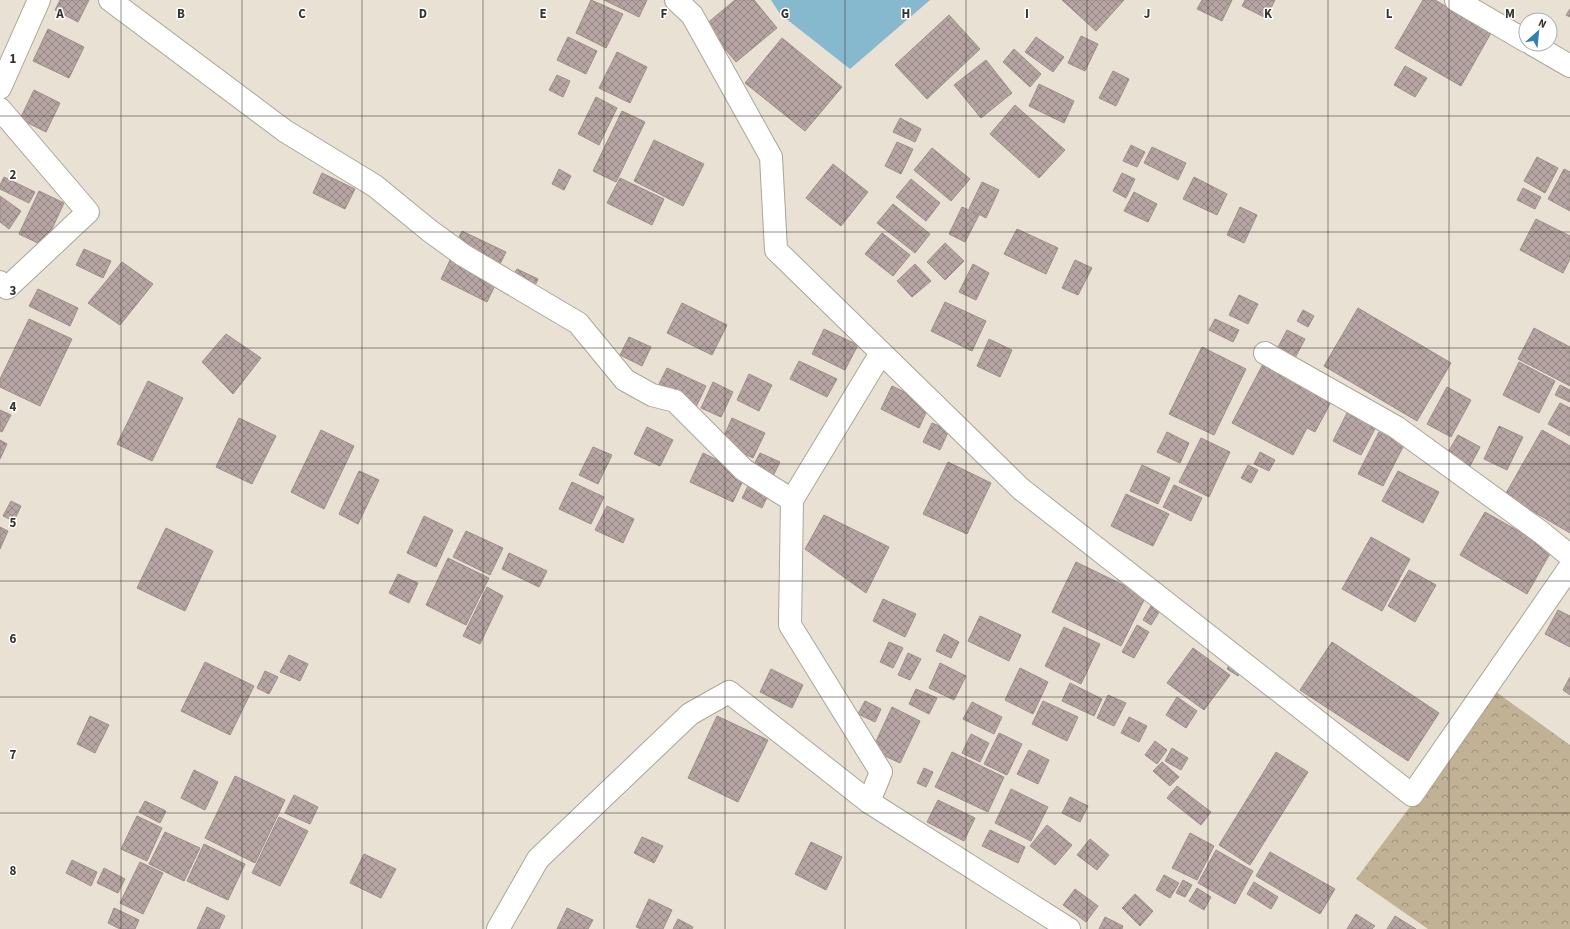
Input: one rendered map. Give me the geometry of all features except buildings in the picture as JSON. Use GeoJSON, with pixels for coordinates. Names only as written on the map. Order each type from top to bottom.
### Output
{"type":"FeatureCollection","features":[{"type":"Feature","properties":{"kind":"street"},"geometry":{"type":"LineString","coordinates":[[0,88],[39,0]]}},
{"type":"Feature","properties":{"kind":"street"},"geometry":{"type":"LineString","coordinates":[[110,0],[285,131],[375,186],[430,231],[463,254],[578,323],[625,380],[652,395],[675,401],[744,470],[792,500]]}},
{"type":"Feature","properties":{"kind":"street"},"geometry":{"type":"LineString","coordinates":[[676,0],[692,15],[771,157],[776,250],[1021,489],[1412,795],[1570,567]]}},
{"type":"Feature","properties":{"kind":"street"},"geometry":{"type":"LineString","coordinates":[[1456,0],[1518,36]]}},
{"type":"Feature","properties":{"kind":"street"},"geometry":{"type":"LineString","coordinates":[[1546,52],[1570,66]]}},
{"type":"Feature","properties":{"kind":"street"},"geometry":{"type":"LineString","coordinates":[[0,110],[88,212],[7,288],[0,282]]}},
{"type":"Feature","properties":{"kind":"street"},"geometry":{"type":"LineString","coordinates":[[869,802],[881,772],[790,625],[792,500],[881,353]]}},
{"type":"Feature","properties":{"kind":"street"},"geometry":{"type":"LineString","coordinates":[[1265,353],[1396,427],[1542,533],[1570,556]]}},
{"type":"Feature","properties":{"kind":"street"},"geometry":{"type":"LineString","coordinates":[[498,929],[538,859],[690,714],[729,692],[869,802],[1069,929]]}},
{"type":"Feature","properties":{"kind":"green space"},"geometry":{"type":"Polygon","coordinates":[[[1496,692],[1570,745],[1570,929],[1428,929],[1356,879],[1496,692]]]}},
{"type":"Feature","properties":{"kind":"water"},"geometry":{"type":"Polygon","coordinates":[[[771,0],[930,0],[850,69],[780,14],[771,0]]]}}]}
